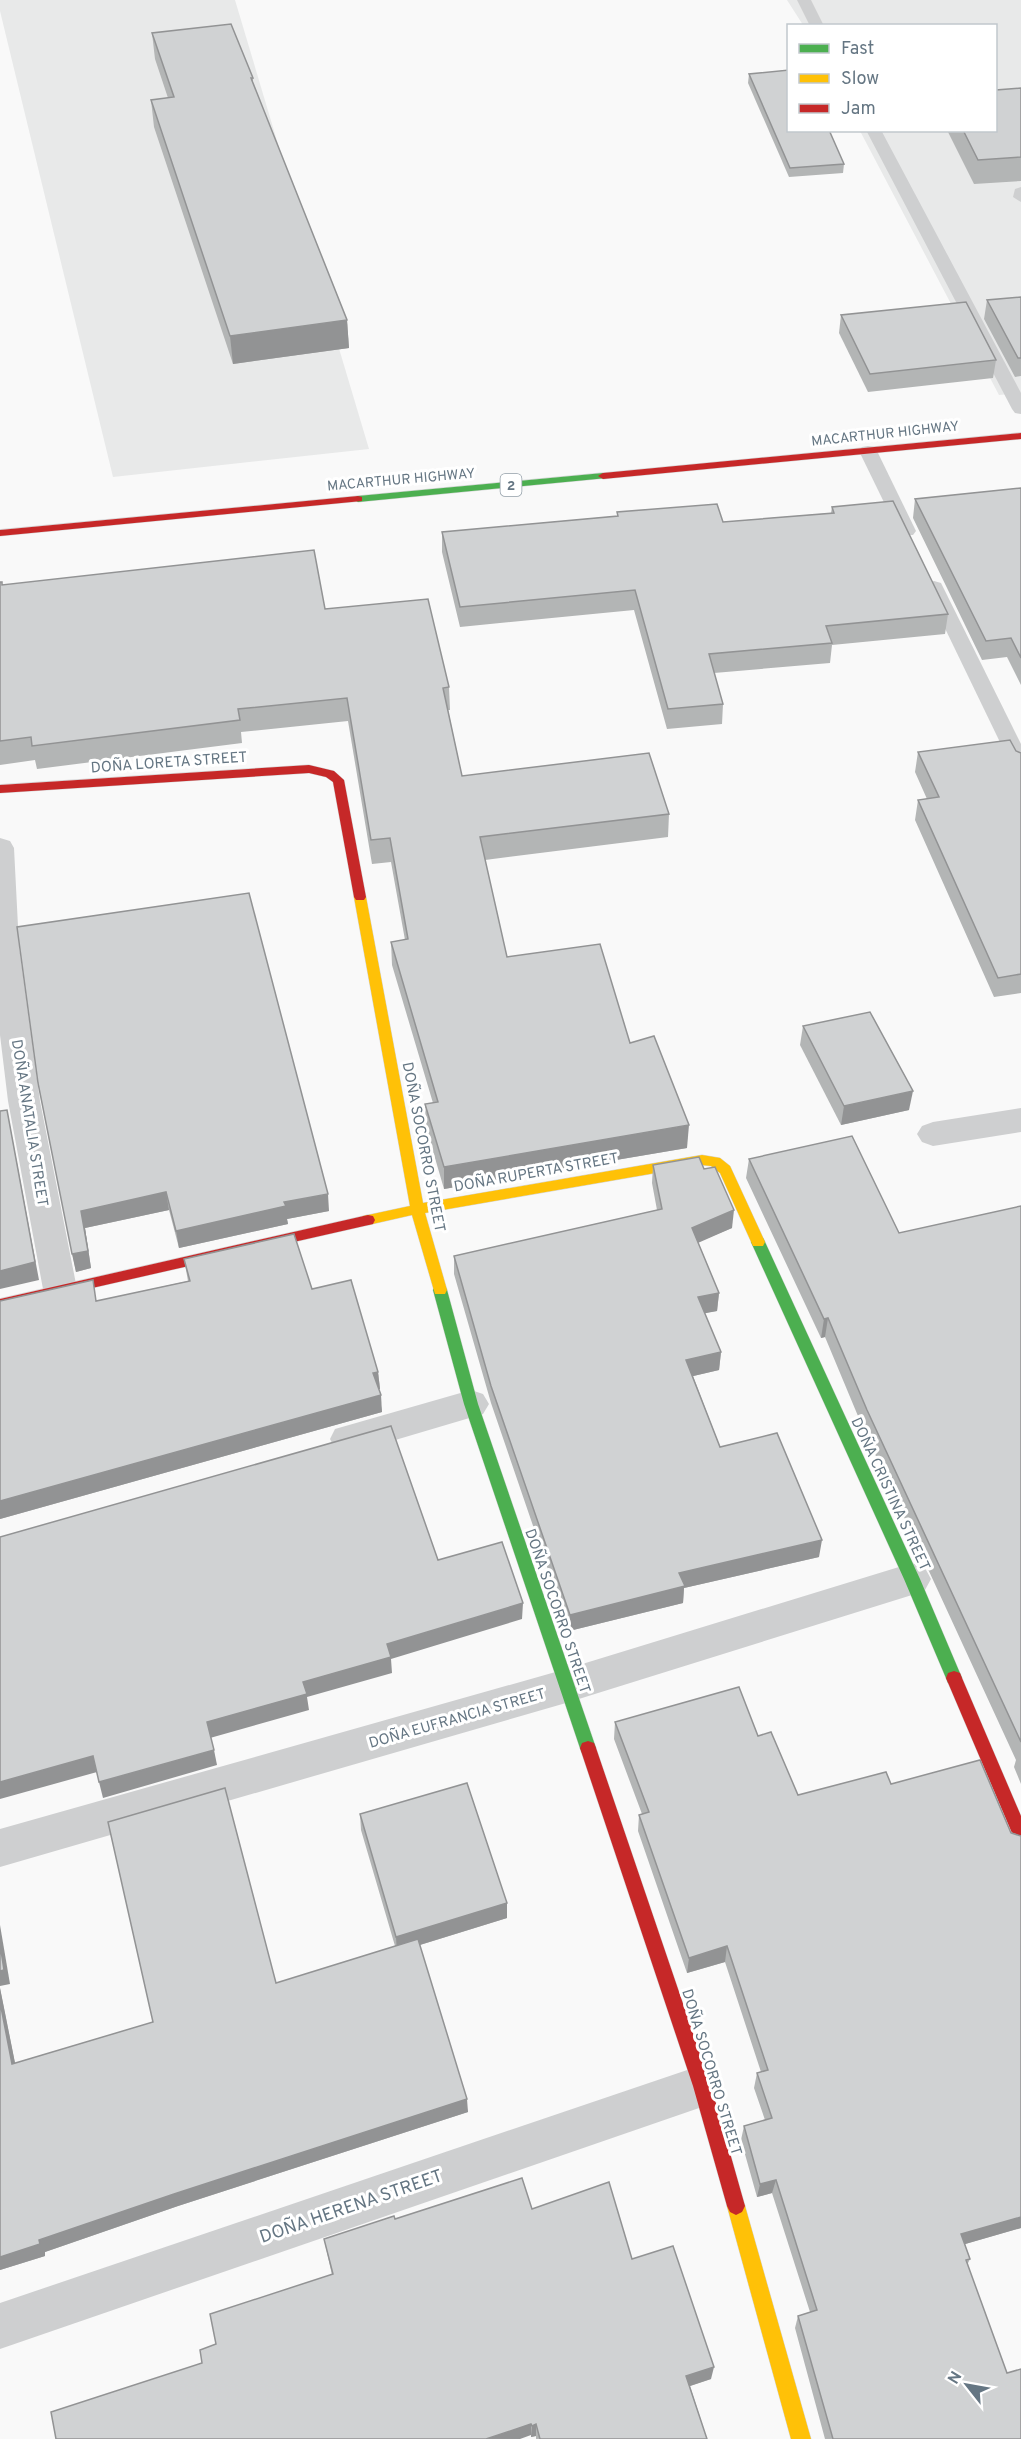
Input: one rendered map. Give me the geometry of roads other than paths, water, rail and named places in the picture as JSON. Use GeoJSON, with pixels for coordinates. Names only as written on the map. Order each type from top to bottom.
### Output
{"type":"FeatureCollection","features":[{"type":"Feature","properties":{"kind":"main road","name":"MACARTHUR HIGHWAY"},"geometry":{"type":"LineString","coordinates":[[0,533],[1021,436]]}},
{"type":"Feature","properties":{"kind":"main road","name":"DOÑA LORETA STREET"},"geometry":{"type":"LineString","coordinates":[[0,789],[309,769],[330,774],[338,780]]}},
{"type":"Feature","properties":{"kind":"main road","name":"DOÑA SOCORRO STREET"},"geometry":{"type":"LineString","coordinates":[[338,780],[417,1209],[471,1404],[702,2086],[801,2439]]}},
{"type":"Feature","properties":{"kind":"main road","name":"DOÑA RUPERTA STREET"},"geometry":{"type":"LineString","coordinates":[[0,1304],[417,1209],[702,1160],[715,1162],[725,1170]]}},
{"type":"Feature","properties":{"kind":"main road","name":"DOÑA CRISTINA STREET"},"geometry":{"type":"LineString","coordinates":[[725,1170],[912,1579],[1021,1835]]}},
{"type":"Feature","properties":{"kind":"street","name":"DOÑA ANATALIA STREET"},"geometry":{"type":"LineString","coordinates":[[0,848],[2,946],[12,1104],[60,1289]]}},
{"type":"Feature","properties":{"kind":"street"},"geometry":{"type":"LineString","coordinates":[[933,1134],[1021,1120]]}},
{"type":"Feature","properties":{"kind":"street"},"geometry":{"type":"LineString","coordinates":[[321,1446],[471,1404]]}},
{"type":"Feature","properties":{"kind":"street","name":"DOÑA EUFRANCIA STREET"},"geometry":{"type":"LineString","coordinates":[[0,1848],[566,1686],[912,1579]]}},
{"type":"Feature","properties":{"kind":"street","name":"DOÑA HERENA STREET"},"geometry":{"type":"LineString","coordinates":[[0,2326],[702,2086]]}},
{"type":"Feature","properties":{"kind":"lane"},"geometry":{"type":"LineString","coordinates":[[804,0],[816,24]]}},
{"type":"Feature","properties":{"kind":"lane"},"geometry":{"type":"LineString","coordinates":[[874,132],[1021,409]]}},
{"type":"Feature","properties":{"kind":"lane"},"geometry":{"type":"LineString","coordinates":[[1021,192],[1019,194],[1021,197]]}},
{"type":"Feature","properties":{"kind":"lane"},"geometry":{"type":"LineString","coordinates":[[868,451],[914,546]]}},
{"type":"Feature","properties":{"kind":"lane"},"geometry":{"type":"LineString","coordinates":[[925,567],[1021,765]]}}]}
